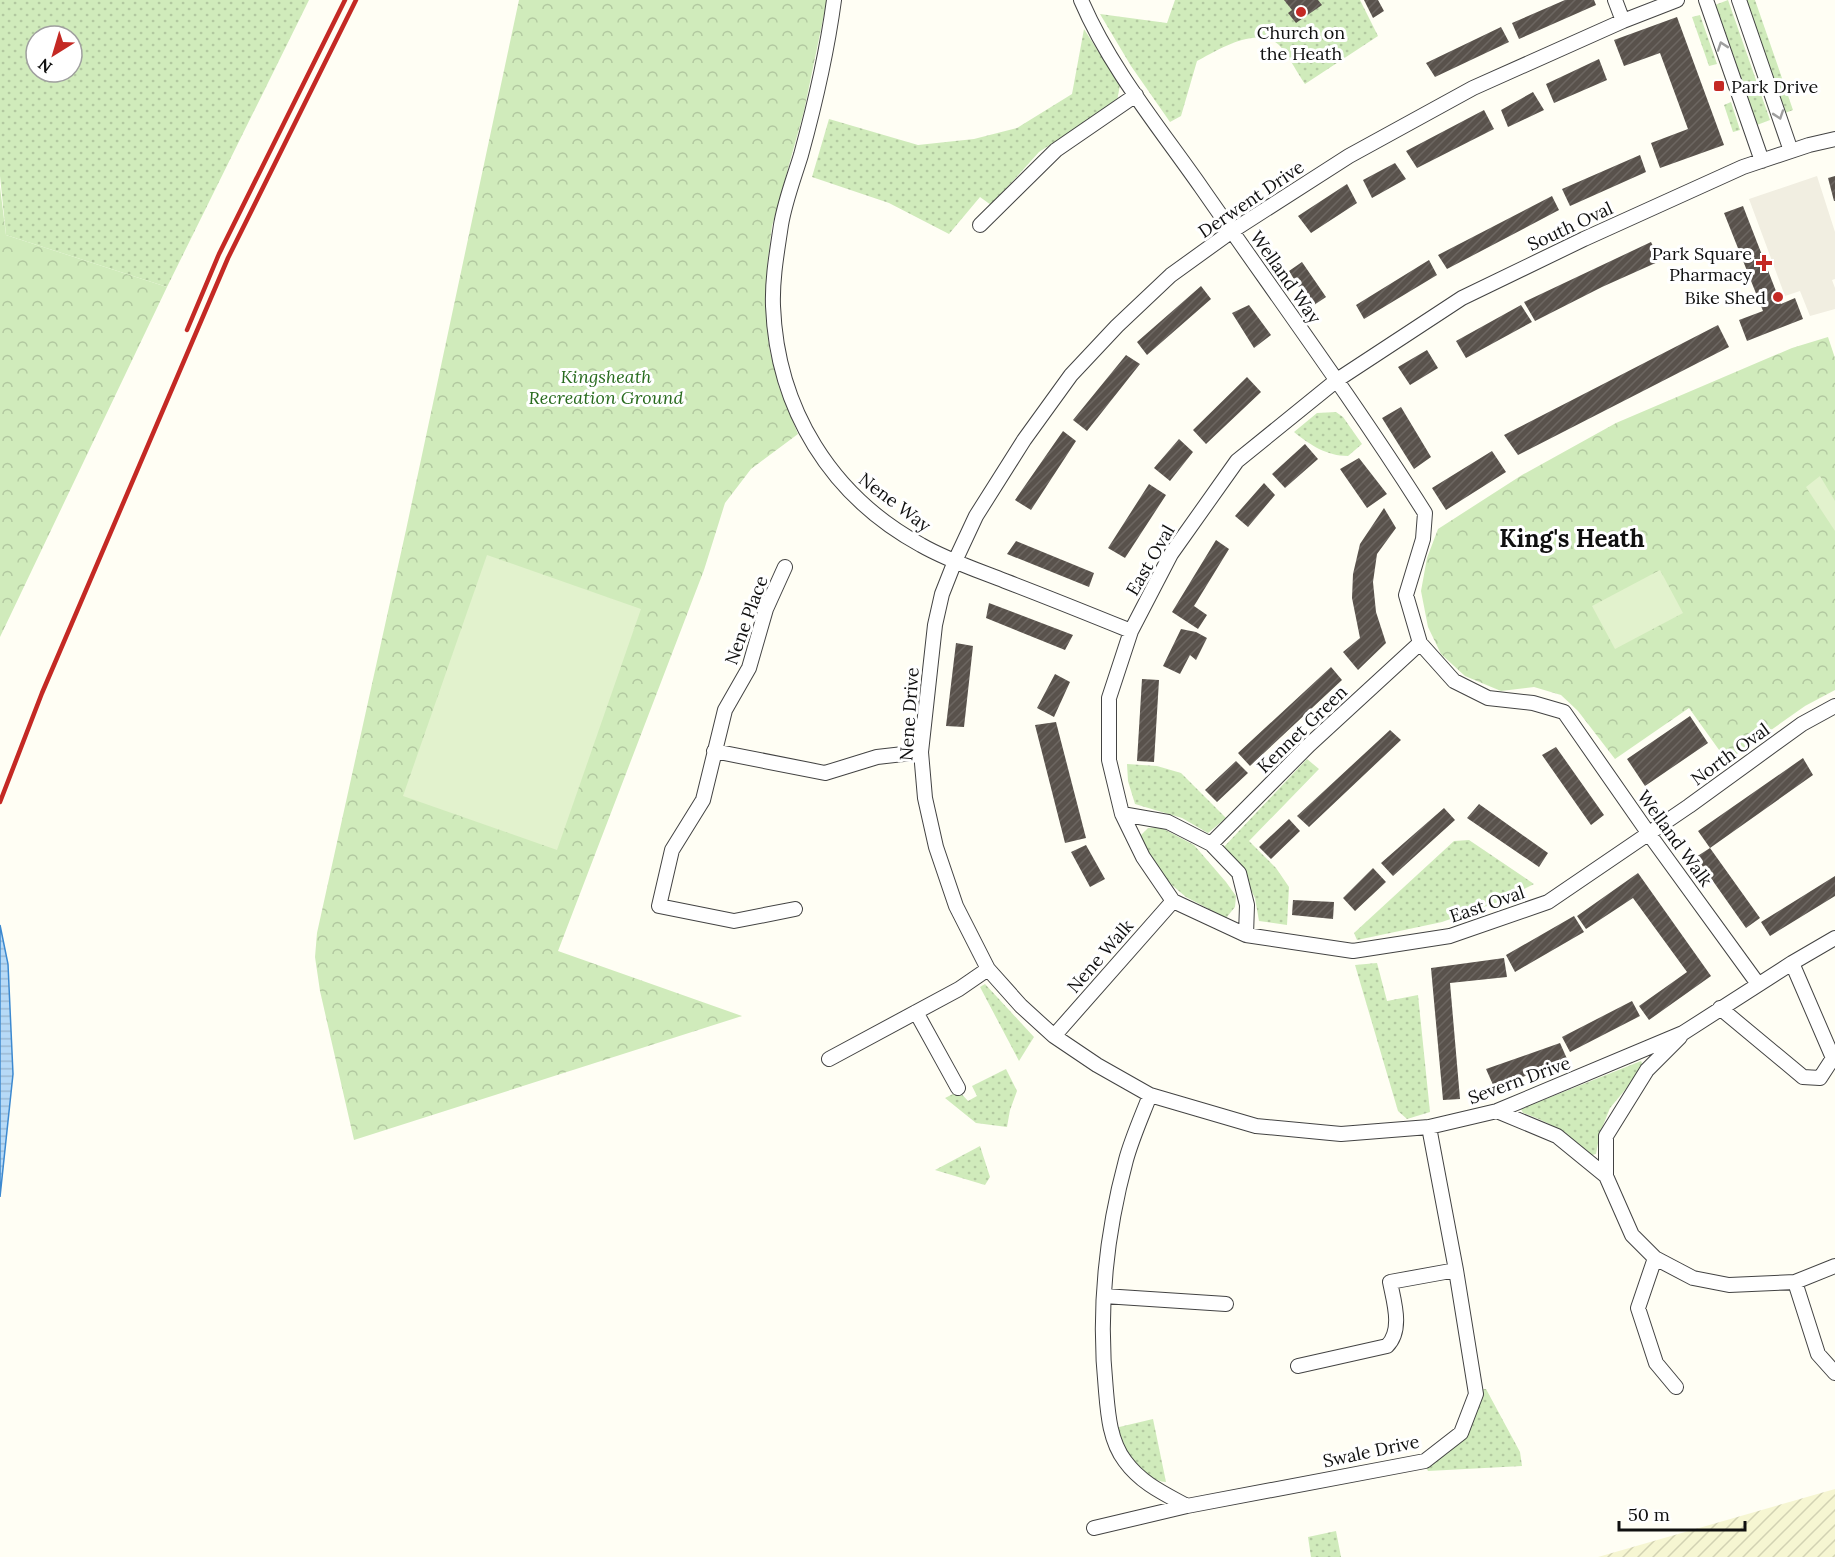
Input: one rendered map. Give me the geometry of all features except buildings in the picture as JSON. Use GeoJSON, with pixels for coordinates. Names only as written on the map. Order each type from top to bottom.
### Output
{"type":"FeatureCollection","features":[{"type":"Feature","properties":{"kind":"street","name":"Nene Way"},"geometry":{"type":"LineString","coordinates":[[834,0],[813,107],[786,202],[776,260],[773,306],[779,358],[787,387],[804,428],[815,449],[845,487],[873,513],[922,546],[1131,631]]}},
{"type":"Feature","properties":{"kind":"street","name":"Welland Way"},"geometry":{"type":"LineString","coordinates":[[1081,0],[1094,28],[1136,95],[1337,380],[1425,513],[1423,539],[1406,595],[1420,643]]}},
{"type":"Feature","properties":{"kind":"street"},"geometry":{"type":"LineString","coordinates":[[1615,0],[1623,21]]}},
{"type":"Feature","properties":{"kind":"street","name":"Derwent Drive"},"geometry":{"type":"LineString","coordinates":[[956,561],[976,516],[1001,474],[1071,375],[1116,326],[1171,275],[1232,231],[1349,156],[1473,88],[1623,21],[1677,0]]}},
{"type":"Feature","properties":{"kind":"street"},"geometry":{"type":"LineString","coordinates":[[1706,0],[1761,161]]}},
{"type":"Feature","properties":{"kind":"street"},"geometry":{"type":"LineString","coordinates":[[1739,0],[1791,151]]}},
{"type":"Feature","properties":{"kind":"street"},"geometry":{"type":"LineString","coordinates":[[980,225],[1056,150],[1136,95]]}},
{"type":"Feature","properties":{"kind":"street","name":"South Oval"},"geometry":{"type":"LineString","coordinates":[[1337,380],[1462,298],[1584,239],[1743,167],[1835,139]]}},
{"type":"Feature","properties":{"kind":"street","name":"East Oval"},"geometry":{"type":"LineString","coordinates":[[1337,380],[1237,461],[1171,554],[1131,631],[1109,698],[1109,760],[1122,814],[1143,857],[1173,901],[1246,935],[1353,951],[1450,936],[1548,902],[1649,834]]}},
{"type":"Feature","properties":{"kind":"street","name":"Nene Drive"},"geometry":{"type":"LineString","coordinates":[[956,561],[942,594],[934,625],[921,752],[925,798],[936,847],[956,906],[988,969],[1021,1006],[1054,1036],[1097,1065],[1150,1095]]}},
{"type":"Feature","properties":{"kind":"street","name":"Nene Place"},"geometry":{"type":"LineString","coordinates":[[785,567],[766,609],[749,668],[725,710],[703,800],[672,850],[659,906],[734,921],[795,909]]}},
{"type":"Feature","properties":{"kind":"street","name":"Welland Walk"},"geometry":{"type":"LineString","coordinates":[[1420,643],[1454,681],[1488,698],[1533,702],[1564,712],[1758,984]]}},
{"type":"Feature","properties":{"kind":"street","name":"Kennet Green"},"geometry":{"type":"LineString","coordinates":[[1211,844],[1309,745],[1420,643]]}},
{"type":"Feature","properties":{"kind":"street","name":"North Oval"},"geometry":{"type":"LineString","coordinates":[[1649,834],[1802,724],[1835,706]]}},
{"type":"Feature","properties":{"kind":"street"},"geometry":{"type":"LineString","coordinates":[[714,751],[825,773],[877,757],[921,752]]}},
{"type":"Feature","properties":{"kind":"street"},"geometry":{"type":"LineString","coordinates":[[1122,814],[1168,822],[1211,844],[1239,873],[1247,905],[1246,935]]}},
{"type":"Feature","properties":{"kind":"street","name":"Nene Walk"},"geometry":{"type":"LineString","coordinates":[[1054,1036],[1173,901]]}},
{"type":"Feature","properties":{"kind":"street","name":"Severn Drive"},"geometry":{"type":"LineString","coordinates":[[1150,1095],[1256,1126],[1341,1134],[1429,1127],[1497,1111],[1683,1033],[1758,984],[1835,938]]}},
{"type":"Feature","properties":{"kind":"street"},"geometry":{"type":"LineString","coordinates":[[1720,1008],[1803,1077],[1820,1078],[1833,1058],[1792,963]]}},
{"type":"Feature","properties":{"kind":"street"},"geometry":{"type":"LineString","coordinates":[[829,1059],[959,989],[988,969]]}},
{"type":"Feature","properties":{"kind":"street"},"geometry":{"type":"LineString","coordinates":[[916,1012],[958,1088]]}},
{"type":"Feature","properties":{"kind":"street"},"geometry":{"type":"LineString","coordinates":[[1683,1033],[1647,1070],[1606,1136],[1606,1176],[1632,1236],[1655,1258],[1693,1278],[1730,1285],[1795,1282],[1835,1266]]}},
{"type":"Feature","properties":{"kind":"street"},"geometry":{"type":"LineString","coordinates":[[1150,1095],[1126,1158],[1110,1239],[1104,1296],[1102,1352],[1111,1434],[1123,1459],[1152,1488],[1187,1506]]}},
{"type":"Feature","properties":{"kind":"street"},"geometry":{"type":"LineString","coordinates":[[1497,1111],[1557,1136],[1606,1176]]}},
{"type":"Feature","properties":{"kind":"street","name":"Swale Drive"},"geometry":{"type":"LineString","coordinates":[[1094,1528],[1187,1506],[1425,1461],[1461,1433],[1476,1394],[1456,1269],[1429,1127]]}},
{"type":"Feature","properties":{"kind":"street"},"geometry":{"type":"LineString","coordinates":[[1655,1258],[1638,1308],[1656,1363],[1676,1387]]}},
{"type":"Feature","properties":{"kind":"street"},"geometry":{"type":"LineString","coordinates":[[1298,1366],[1387,1346],[1396,1330],[1396,1311],[1390,1282],[1456,1269]]}},
{"type":"Feature","properties":{"kind":"street"},"geometry":{"type":"LineString","coordinates":[[1795,1282],[1818,1354],[1835,1373]]}},
{"type":"Feature","properties":{"kind":"street"},"geometry":{"type":"LineString","coordinates":[[1104,1296],[1226,1304]]}},
{"type":"Feature","properties":{"kind":"green space"},"geometry":{"type":"Polygon","coordinates":[[[0,0],[309,0],[167,287],[6,235],[0,176],[0,0]]]}},
{"type":"Feature","properties":{"kind":"green space","name":"Kingsheath Recreation Ground"},"geometry":{"type":"Polygon","coordinates":[[[519,0],[827,0],[804,111],[772,226],[767,267],[766,302],[769,347],[779,387],[798,434],[751,469],[725,503],[704,570],[558,951],[742,1016],[354,1140],[320,991],[315,957],[317,933],[519,0]]]}},
{"type":"Feature","properties":{"kind":"green space"},"geometry":{"type":"Polygon","coordinates":[[[1175,0],[1360,0],[1378,36],[1305,84],[1279,45],[1270,39],[1249,38],[1238,41],[1197,61],[1181,116],[1170,122],[1131,66],[1100,14],[1167,23],[1175,0]]]}},
{"type":"Feature","properties":{"kind":"green space"},"geometry":{"type":"Polygon","coordinates":[[[1728,0],[1770,120],[1757,125],[1715,5],[1728,0]]]}},
{"type":"Feature","properties":{"kind":"green space"},"geometry":{"type":"Polygon","coordinates":[[[1746,0],[1755,0],[1793,110],[1785,113],[1746,0]]]}},
{"type":"Feature","properties":{"kind":"green space"},"geometry":{"type":"Polygon","coordinates":[[[1700,15],[1717,64],[1709,66],[1692,17],[1700,15]]]}},
{"type":"Feature","properties":{"kind":"green space"},"geometry":{"type":"Polygon","coordinates":[[[1084,29],[1120,85],[1117,101],[1039,152],[991,205],[980,197],[949,234],[889,203],[812,177],[829,119],[918,145],[974,139],[1017,128],[1072,94],[1084,29]]]}},
{"type":"Feature","properties":{"kind":"green space"},"geometry":{"type":"Polygon","coordinates":[[[1731,102],[1740,130],[1733,132],[1724,105],[1731,102]]]}},
{"type":"Feature","properties":{"kind":"green space"},"geometry":{"type":"Polygon","coordinates":[[[0,187],[6,235],[167,287],[0,637],[0,187]]]}},
{"type":"Feature","properties":{"kind":"green space"},"geometry":{"type":"Polygon","coordinates":[[[1828,337],[1835,358],[1835,690],[1805,706],[1727,761],[1689,708],[1615,759],[1578,711],[1561,695],[1534,687],[1501,691],[1465,676],[1441,654],[1428,627],[1421,591],[1427,558],[1438,529],[1522,475],[1616,423],[1792,348],[1828,337]]]}},
{"type":"Feature","properties":{"kind":"green space"},"geometry":{"type":"Polygon","coordinates":[[[1336,412],[1343,417],[1362,444],[1348,456],[1340,456],[1319,449],[1294,432],[1317,413],[1336,412]]]}},
{"type":"Feature","properties":{"kind":"green space"},"geometry":{"type":"Polygon","coordinates":[[[1820,476],[1835,501],[1835,531],[1806,487],[1820,476]]]}},
{"type":"Feature","properties":{"kind":"green space"},"geometry":{"type":"Polygon","coordinates":[[[487,555],[641,609],[557,850],[403,796],[487,555]]]}},
{"type":"Feature","properties":{"kind":"green space"},"geometry":{"type":"Polygon","coordinates":[[[1660,570],[1683,613],[1615,649],[1592,606],[1660,570]]]}},
{"type":"Feature","properties":{"kind":"green space"},"geometry":{"type":"Polygon","coordinates":[[[1307,759],[1319,769],[1249,841],[1276,868],[1289,887],[1287,925],[1259,921],[1255,898],[1248,884],[1222,849],[1307,759]]]}},
{"type":"Feature","properties":{"kind":"green space"},"geometry":{"type":"Polygon","coordinates":[[[1127,764],[1157,766],[1181,773],[1226,818],[1208,833],[1182,818],[1135,804],[1128,781],[1127,764]]]}},
{"type":"Feature","properties":{"kind":"green space"},"geometry":{"type":"Polygon","coordinates":[[[1160,827],[1194,845],[1226,882],[1236,896],[1235,907],[1226,918],[1186,897],[1167,881],[1139,837],[1148,828],[1160,827]]]}},
{"type":"Feature","properties":{"kind":"green space"},"geometry":{"type":"Polygon","coordinates":[[[1469,840],[1534,884],[1498,902],[1442,922],[1357,940],[1354,933],[1454,841],[1469,840]]]}},
{"type":"Feature","properties":{"kind":"green space"},"geometry":{"type":"Polygon","coordinates":[[[1377,963],[1387,1001],[1418,995],[1430,1112],[1407,1119],[1398,1111],[1355,965],[1377,963]]]}},
{"type":"Feature","properties":{"kind":"green space"},"geometry":{"type":"Polygon","coordinates":[[[985,984],[1034,1037],[1019,1061],[980,987],[985,984]]]}},
{"type":"Feature","properties":{"kind":"green space"},"geometry":{"type":"Polygon","coordinates":[[[1641,1061],[1644,1067],[1610,1108],[1600,1133],[1596,1154],[1592,1155],[1560,1130],[1523,1113],[1521,1109],[1641,1061]]]}},
{"type":"Feature","properties":{"kind":"green space"},"geometry":{"type":"Polygon","coordinates":[[[1006,1069],[1017,1091],[1007,1127],[976,1123],[945,1098],[959,1091],[968,1101],[977,1096],[972,1086],[1006,1069]]]}},
{"type":"Feature","properties":{"kind":"green space"},"geometry":{"type":"Polygon","coordinates":[[[980,1146],[990,1177],[985,1185],[935,1170],[980,1146]]]}},
{"type":"Feature","properties":{"kind":"green space"},"geometry":{"type":"Polygon","coordinates":[[[1480,1389],[1486,1389],[1520,1452],[1522,1466],[1428,1471],[1426,1467],[1449,1452],[1464,1435],[1480,1389]]]}},
{"type":"Feature","properties":{"kind":"green space"},"geometry":{"type":"Polygon","coordinates":[[[1153,1419],[1166,1482],[1149,1476],[1141,1469],[1128,1453],[1115,1428],[1153,1419]]]}},
{"type":"Feature","properties":{"kind":"green space"},"geometry":{"type":"Polygon","coordinates":[[[1835,1489],[1835,1557],[1598,1557],[1835,1489]]]}},
{"type":"Feature","properties":{"kind":"green space"},"geometry":{"type":"Polygon","coordinates":[[[1336,1531],[1341,1557],[1311,1557],[1308,1537],[1336,1531]]]}},
{"type":"Feature","properties":{"kind":"shaded area"},"geometry":{"type":"Polygon","coordinates":[[[1817,176],[1835,232],[1835,279],[1832,280],[1835,288],[1835,309],[1810,316],[1800,291],[1785,296],[1749,199],[1817,176]]]}},
{"type":"Feature","properties":{"kind":"water"},"geometry":{"type":"Polygon","coordinates":[[[0,925],[8,964],[13,1074],[0,1197],[0,925]]]}},
{"type":"Feature","properties":{"kind":"railway"},"geometry":{"type":"LineString","coordinates":[[187,330],[219,254],[345,0]]}},
{"type":"Feature","properties":{"kind":"railway"},"geometry":{"type":"LineString","coordinates":[[0,802],[42,693],[228,258],[356,0]]}},
{"type":"Feature","properties":{"kind":"place","name":"Church on the Heath"},"geometry":{"type":"Point","coordinates":[1301,12]}},
{"type":"Feature","properties":{"kind":"place","name":"Park Drive"},"geometry":{"type":"Point","coordinates":[1719,86]}},
{"type":"Feature","properties":{"kind":"place","name":"Park Square Pharmacy"},"geometry":{"type":"Point","coordinates":[1764,263]}},
{"type":"Feature","properties":{"kind":"place","name":"Bike Shed"},"geometry":{"type":"Point","coordinates":[1778,297]}},
{"type":"Feature","properties":{"kind":"district","name":"King's Heath"},"geometry":{"type":"Point","coordinates":[1572,538]}}]}
